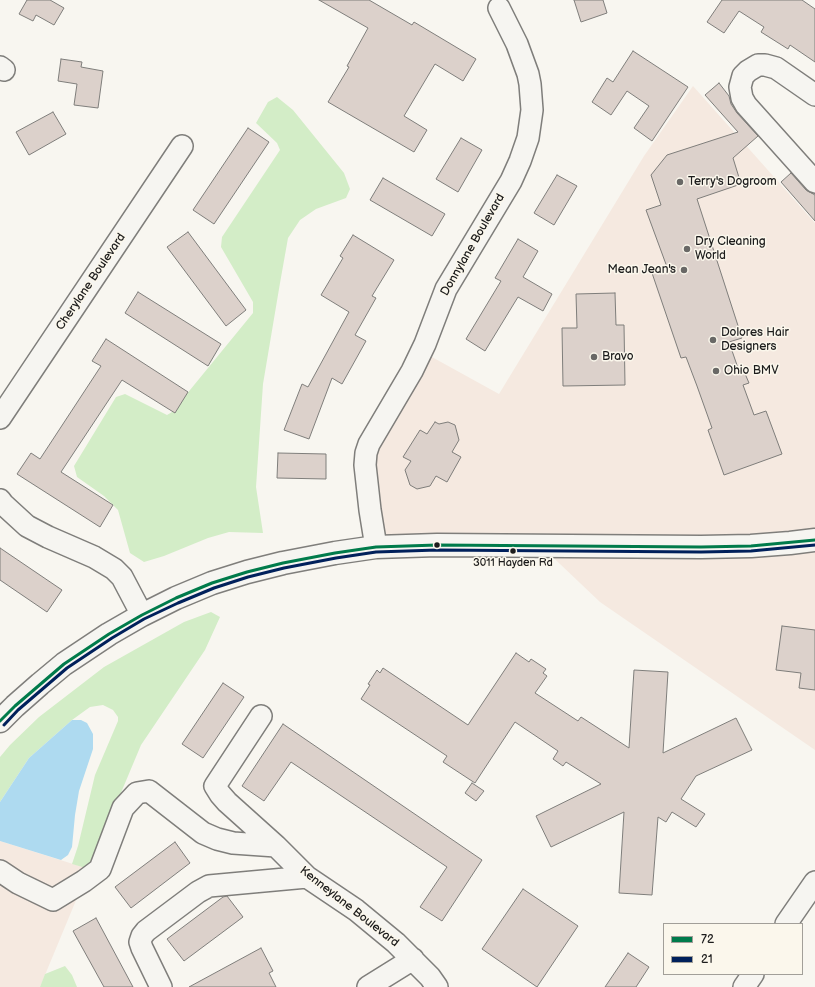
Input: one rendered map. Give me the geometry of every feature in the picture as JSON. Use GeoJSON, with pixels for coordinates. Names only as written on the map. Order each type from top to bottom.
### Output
{"type":"FeatureCollection","features":[{"type":"Feature","properties":{"kind":"main road"},"geometry":{"type":"LineString","coordinates":[[0,721],[15,706],[64,664],[109,634],[142,615],[212,583],[283,563],[376,547],[437,545],[701,547],[790,544],[815,540]]}},
{"type":"Feature","properties":{"kind":"street","name":"Donnylane Boulevard"},"geometry":{"type":"LineString","coordinates":[[376,547],[370,510],[366,465],[366,453],[369,444],[415,366],[446,289],[511,181],[524,153],[528,138],[532,110],[528,74],[517,44],[500,8]]}},
{"type":"Feature","properties":{"kind":"street"},"geometry":{"type":"LineString","coordinates":[[812,171],[744,101],[740,91],[740,83],[745,73],[758,65],[765,65],[776,68],[815,95]]}},
{"type":"Feature","properties":{"kind":"street","name":"Cherylane Boulevard"},"geometry":{"type":"LineString","coordinates":[[0,418],[182,146]]}},
{"type":"Feature","properties":{"kind":"street"},"geometry":{"type":"LineString","coordinates":[[0,500],[27,526],[48,537],[94,556],[114,569],[122,577],[142,615]]}},
{"type":"Feature","properties":{"kind":"street","name":"Kenneylane Boulevard"},"geometry":{"type":"LineString","coordinates":[[261,716],[215,786],[220,794],[307,877],[359,912],[396,943],[430,977],[437,987]]}},
{"type":"Feature","properties":{"kind":"street"},"geometry":{"type":"LineString","coordinates":[[0,871],[18,883],[53,900],[84,881],[100,869],[123,808],[137,793],[148,790],[204,833],[217,839],[276,846]]}},
{"type":"Feature","properties":{"kind":"street"},"geometry":{"type":"LineString","coordinates":[[160,987],[142,948],[140,942],[142,936],[146,931],[198,892],[209,886],[307,877]]}},
{"type":"Feature","properties":{"kind":"street"},"geometry":{"type":"LineString","coordinates":[[787,923],[812,893]]}},
{"type":"Feature","properties":{"kind":"street"},"geometry":{"type":"LineString","coordinates":[[368,987],[413,959]]}},
{"type":"Feature","properties":{"kind":"street"},"geometry":{"type":"LineString","coordinates":[[744,987],[752,975]]}},
{"type":"Feature","properties":{"kind":"shaded area"},"geometry":{"type":"Polygon","coordinates":[[[693,86],[815,223],[815,750],[600,602],[540,545],[367,551],[362,458],[421,351],[499,394],[644,156],[693,86]]]}},
{"type":"Feature","properties":{"kind":"shaded area"},"geometry":{"type":"Polygon","coordinates":[[[0,841],[89,869],[40,987],[0,987],[0,841]]]}},
{"type":"Feature","properties":{"kind":"green space"},"geometry":{"type":"Polygon","coordinates":[[[277,97],[293,110],[344,173],[350,189],[346,198],[316,209],[300,220],[288,238],[263,384],[256,487],[263,533],[229,532],[208,538],[164,556],[144,562],[130,553],[118,510],[104,496],[77,477],[74,466],[116,397],[125,394],[167,415],[172,412],[253,313],[253,302],[221,247],[222,237],[280,150],[277,143],[256,123],[268,102],[277,97]]]}},
{"type":"Feature","properties":{"kind":"green space"},"geometry":{"type":"Polygon","coordinates":[[[211,612],[220,617],[205,650],[141,745],[89,869],[72,864],[78,846],[95,775],[118,721],[118,717],[113,710],[103,705],[90,707],[72,720],[29,758],[0,802],[0,757],[10,745],[39,717],[104,667],[184,622],[211,612]]]}},
{"type":"Feature","properties":{"kind":"green space"},"geometry":{"type":"Polygon","coordinates":[[[65,966],[72,975],[77,987],[40,987],[45,974],[65,966]]]}},
{"type":"Feature","properties":{"kind":"water"},"geometry":{"type":"Polygon","coordinates":[[[72,720],[81,720],[87,723],[93,734],[93,749],[79,791],[72,847],[68,855],[61,860],[0,841],[0,802],[29,758],[72,720]]]}},
{"type":"Feature","properties":{"kind":"building"},"geometry":{"type":"Polygon","coordinates":[[[27,0],[50,0],[64,8],[54,25],[36,15],[33,21],[19,14],[27,0]]]}},
{"type":"Feature","properties":{"kind":"building"},"geometry":{"type":"Polygon","coordinates":[[[319,0],[369,0],[412,25],[414,22],[476,59],[463,81],[435,64],[404,116],[427,130],[414,152],[328,102],[349,67],[347,66],[368,28],[319,0]]]}},
{"type":"Feature","properties":{"kind":"building"},"geometry":{"type":"Polygon","coordinates":[[[574,0],[603,0],[607,13],[581,22],[574,0]]]}},
{"type":"Feature","properties":{"kind":"building"},"geometry":{"type":"Polygon","coordinates":[[[722,0],[802,0],[815,9],[815,62],[790,45],[788,49],[761,32],[764,27],[739,11],[724,33],[707,22],[722,0]]]}},
{"type":"Feature","properties":{"kind":"building"},"geometry":{"type":"Polygon","coordinates":[[[633,51],[688,87],[652,141],[634,128],[649,106],[627,91],[611,115],[592,102],[607,78],[613,82],[633,51]]]}},
{"type":"Feature","properties":{"kind":"building"},"geometry":{"type":"Polygon","coordinates":[[[61,59],[82,62],[81,67],[103,71],[98,108],[74,105],[77,84],[58,81],[61,59]]]}},
{"type":"Feature","properties":{"kind":"building"},"geometry":{"type":"Polygon","coordinates":[[[719,83],[729,96],[731,104],[737,113],[758,136],[733,158],[741,184],[697,199],[742,338],[729,342],[739,371],[743,369],[749,383],[743,385],[754,415],[766,411],[782,454],[724,475],[708,430],[712,428],[686,357],[681,358],[652,273],[667,267],[646,210],[661,205],[651,175],[667,155],[738,132],[705,95],[719,83]]]}},
{"type":"Feature","properties":{"kind":"building"},"geometry":{"type":"Polygon","coordinates":[[[53,112],[66,134],[29,155],[16,132],[53,112]]]}},
{"type":"Feature","properties":{"kind":"building"},"geometry":{"type":"Polygon","coordinates":[[[248,128],[269,142],[214,224],[193,210],[248,128]]]}},
{"type":"Feature","properties":{"kind":"building"},"geometry":{"type":"Polygon","coordinates":[[[461,138],[482,150],[458,192],[436,179],[461,138]]]}},
{"type":"Feature","properties":{"kind":"building"},"geometry":{"type":"Polygon","coordinates":[[[791,173],[806,190],[815,195],[815,221],[781,182],[791,173]]]}},
{"type":"Feature","properties":{"kind":"building"},"geometry":{"type":"Polygon","coordinates":[[[557,175],[577,186],[554,225],[534,213],[557,175]]]}},
{"type":"Feature","properties":{"kind":"building"},"geometry":{"type":"Polygon","coordinates":[[[383,178],[445,214],[432,236],[370,200],[383,178]]]}},
{"type":"Feature","properties":{"kind":"building"},"geometry":{"type":"Polygon","coordinates":[[[188,232],[246,310],[226,326],[167,247],[188,232]]]}},
{"type":"Feature","properties":{"kind":"building"},"geometry":{"type":"Polygon","coordinates":[[[353,235],[394,260],[372,296],[376,298],[355,335],[366,341],[342,384],[332,378],[309,439],[284,430],[302,384],[308,387],[349,312],[321,295],[343,258],[340,256],[353,235]]]}},
{"type":"Feature","properties":{"kind":"building"},"geometry":{"type":"Polygon","coordinates":[[[518,239],[538,251],[523,277],[552,294],[543,311],[518,297],[485,351],[466,339],[501,281],[495,278],[518,239]]]}},
{"type":"Feature","properties":{"kind":"building"},"geometry":{"type":"Polygon","coordinates":[[[138,292],[221,344],[208,366],[125,313],[138,292]]]}},
{"type":"Feature","properties":{"kind":"building","name":"Bravo"},"geometry":{"type":"Polygon","coordinates":[[[615,293],[616,325],[624,325],[625,385],[563,386],[562,328],[577,328],[576,294],[615,293]]]}},
{"type":"Feature","properties":{"kind":"building"},"geometry":{"type":"Polygon","coordinates":[[[106,339],[188,392],[175,413],[122,380],[61,472],[113,505],[100,527],[17,474],[31,453],[40,459],[101,366],[92,361],[106,339]]]}},
{"type":"Feature","properties":{"kind":"building"},"geometry":{"type":"Polygon","coordinates":[[[435,422],[439,424],[448,422],[455,425],[459,440],[452,452],[461,457],[447,482],[436,476],[430,486],[417,489],[410,485],[405,470],[411,461],[403,457],[420,430],[427,434],[435,422]]]}},
{"type":"Feature","properties":{"kind":"building"},"geometry":{"type":"Polygon","coordinates":[[[278,453],[326,454],[326,479],[277,478],[278,453]]]}},
{"type":"Feature","properties":{"kind":"building"},"geometry":{"type":"Polygon","coordinates":[[[0,548],[62,590],[47,612],[0,580],[0,548]]]}},
{"type":"Feature","properties":{"kind":"building"},"geometry":{"type":"Polygon","coordinates":[[[782,626],[815,630],[815,690],[799,688],[801,673],[776,670],[782,626]]]}},
{"type":"Feature","properties":{"kind":"building"},"geometry":{"type":"Polygon","coordinates":[[[516,653],[529,662],[531,659],[546,669],[543,673],[547,676],[535,693],[578,721],[581,717],[629,748],[634,670],[668,672],[663,753],[736,718],[752,750],[696,776],[681,799],[705,814],[696,827],[672,812],[666,822],[658,817],[652,895],[619,893],[624,812],[551,847],[536,816],[601,784],[566,762],[563,766],[553,759],[558,751],[515,722],[475,783],[443,762],[447,756],[361,699],[377,670],[380,673],[383,668],[468,725],[516,653]]]}},
{"type":"Feature","properties":{"kind":"building"},"geometry":{"type":"Polygon","coordinates":[[[223,683],[244,697],[203,758],[182,744],[223,683]]]}},
{"type":"Feature","properties":{"kind":"building"},"geometry":{"type":"Polygon","coordinates":[[[283,724],[482,860],[442,921],[420,907],[447,867],[291,762],[264,801],[242,786],[283,724]]]}},
{"type":"Feature","properties":{"kind":"building"},"geometry":{"type":"Polygon","coordinates":[[[472,783],[484,791],[476,801],[465,793],[472,783]]]}},
{"type":"Feature","properties":{"kind":"building"},"geometry":{"type":"Polygon","coordinates":[[[175,842],[190,863],[131,908],[115,887],[175,842]]]}},
{"type":"Feature","properties":{"kind":"building"},"geometry":{"type":"Polygon","coordinates":[[[523,889],[578,926],[537,987],[482,949],[523,889]]]}},
{"type":"Feature","properties":{"kind":"building"},"geometry":{"type":"Polygon","coordinates":[[[227,896],[243,917],[184,961],[167,939],[223,897],[227,896]]]}},
{"type":"Feature","properties":{"kind":"building"},"geometry":{"type":"Polygon","coordinates":[[[96,918],[133,987],[104,987],[73,931],[96,918]]]}},
{"type":"Feature","properties":{"kind":"building"},"geometry":{"type":"Polygon","coordinates":[[[261,948],[273,971],[269,973],[276,987],[189,987],[261,948]]]}},
{"type":"Feature","properties":{"kind":"building"},"geometry":{"type":"Polygon","coordinates":[[[628,953],[649,967],[636,987],[605,987],[628,953]]]}},
{"type":"Feature","properties":{"kind":"transit line","name":"72"},"geometry":{"type":"LineString","coordinates":[[0,721],[15,706],[64,664],[109,634],[142,615],[176,598],[212,583],[283,563],[376,547],[437,545],[701,547],[751,546],[815,540]]}},
{"type":"Feature","properties":{"kind":"transit line","name":"21"},"geometry":{"type":"LineString","coordinates":[[4,725],[18,710],[67,668],[144,619],[214,588],[248,577],[284,568],[376,552],[437,550],[701,552],[751,551],[815,545]]}},
{"type":"Feature","properties":{"kind":"place","name":"Terry's Dogroom"},"geometry":{"type":"Point","coordinates":[680,182]}},
{"type":"Feature","properties":{"kind":"place","name":"Dry Cleaning World"},"geometry":{"type":"Point","coordinates":[687,249]}},
{"type":"Feature","properties":{"kind":"place","name":"Mean Jean's"},"geometry":{"type":"Point","coordinates":[684,270]}},
{"type":"Feature","properties":{"kind":"place","name":"Dolores Hair Designers"},"geometry":{"type":"Point","coordinates":[713,340]}},
{"type":"Feature","properties":{"kind":"place","name":"Bravo"},"geometry":{"type":"Point","coordinates":[594,357]}},
{"type":"Feature","properties":{"kind":"place","name":"Ohio BMV"},"geometry":{"type":"Point","coordinates":[716,371]}},
{"type":"Feature","properties":{"kind":"place","name":"3011 Hayden Rd"},"geometry":{"type":"Point","coordinates":[513,551]}}]}
